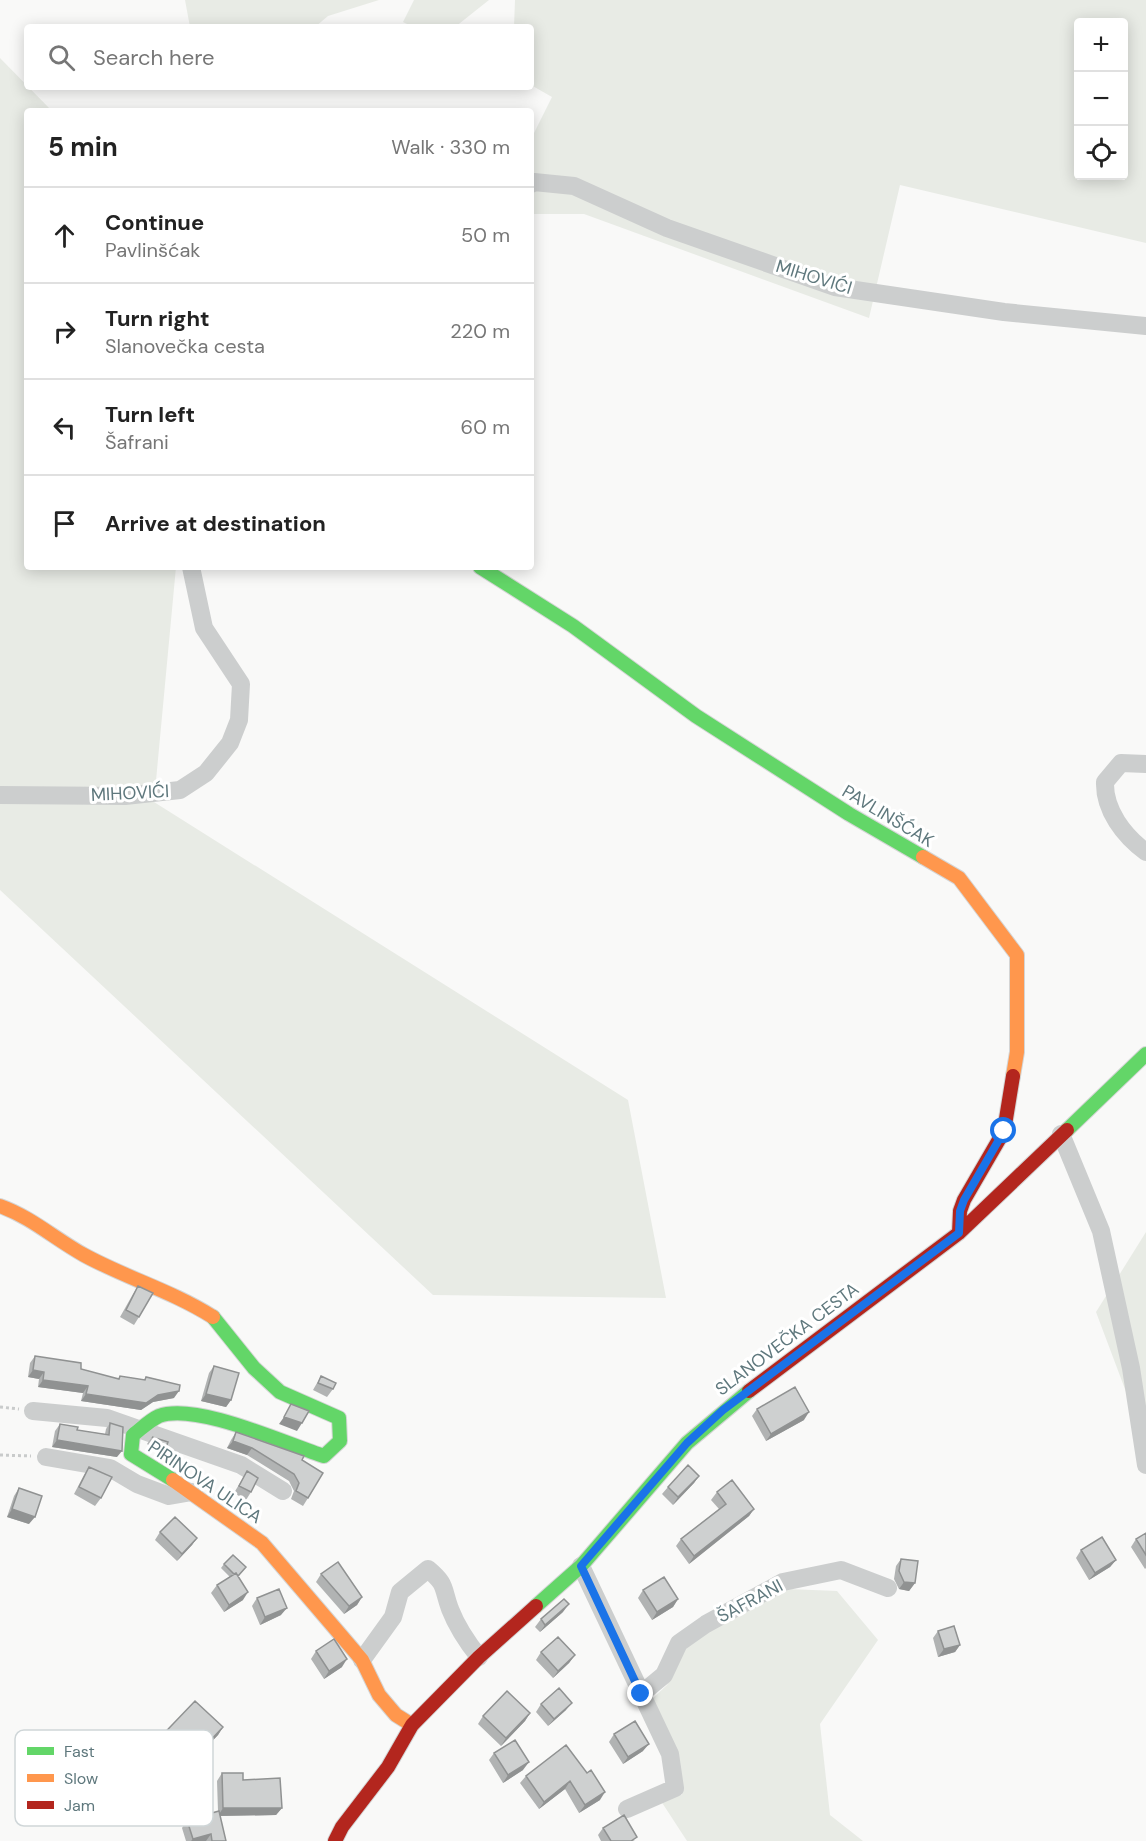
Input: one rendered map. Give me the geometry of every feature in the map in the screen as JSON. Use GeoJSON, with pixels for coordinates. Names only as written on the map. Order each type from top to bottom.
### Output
{"type":"FeatureCollection","features":[{"type":"Feature","properties":{"kind":"street","name":"MIHOVIĆI"},"geometry":{"type":"LineString","coordinates":[[534,182],[574,186],[668,228],[835,287],[1004,312],[1146,326]]}},
{"type":"Feature","properties":{"kind":"street","name":"MIHOVIĆI"},"geometry":{"type":"LineString","coordinates":[[0,795],[125,796],[180,790],[206,773],[230,743],[239,720],[241,684],[204,628],[192,570]]}},
{"type":"Feature","properties":{"kind":"street","name":"PAVLINŠĆAK"},"geometry":{"type":"LineString","coordinates":[[485,570],[573,626],[706,722],[849,814],[959,878],[1017,955],[1017,1052],[1004,1131],[964,1200],[960,1211],[959,1233]]}},
{"type":"Feature","properties":{"kind":"street"},"geometry":{"type":"LineString","coordinates":[[1146,764],[1121,763],[1105,782],[1109,807],[1120,826],[1146,852]]}},
{"type":"Feature","properties":{"kind":"street","name":"SLANOVEČKA CESTA"},"geometry":{"type":"LineString","coordinates":[[335,1841],[342,1827],[388,1767],[412,1725],[479,1657],[581,1566],[687,1443],[723,1410],[959,1233],[1146,1054]]}},
{"type":"Feature","properties":{"kind":"street"},"geometry":{"type":"LineString","coordinates":[[1061,1134],[1101,1231],[1131,1368],[1146,1465]]}},
{"type":"Feature","properties":{"kind":"street","name":"PIRINOVA ULICA"},"geometry":{"type":"LineString","coordinates":[[0,1206],[20,1213],[84,1255],[192,1305],[217,1320],[254,1368],[280,1392],[339,1418],[340,1441],[324,1456],[204,1416],[181,1414],[159,1416],[133,1435],[131,1454],[192,1492],[262,1544],[344,1636],[362,1660],[379,1695],[396,1715],[412,1725]]}},
{"type":"Feature","properties":{"kind":"street"},"geometry":{"type":"LineString","coordinates":[[33,1411],[107,1418],[241,1465],[283,1491]]}},
{"type":"Feature","properties":{"kind":"street"},"geometry":{"type":"LineString","coordinates":[[46,1457],[110,1468],[136,1484],[169,1496],[192,1492]]}},
{"type":"Feature","properties":{"kind":"street"},"geometry":{"type":"LineString","coordinates":[[581,1566],[669,1754],[675,1788],[627,1809]]}},
{"type":"Feature","properties":{"kind":"street"},"geometry":{"type":"LineString","coordinates":[[362,1660],[393,1617],[400,1592],[428,1569],[443,1582],[450,1609],[464,1639],[479,1657]]}},
{"type":"Feature","properties":{"kind":"street","name":"ŠAFRANI"},"geometry":{"type":"LineString","coordinates":[[641,1694],[664,1675],[679,1643],[706,1624],[783,1582],[841,1570],[888,1588]]}},
{"type":"Feature","properties":{"kind":"path"},"geometry":{"type":"LineString","coordinates":[[0,1455],[46,1457]]}},
{"type":"Feature","properties":{"kind":"shaded area"},"geometry":{"type":"Polygon","coordinates":[[[185,0],[379,0],[328,16],[319,24],[189,24],[185,0]]]}},
{"type":"Feature","properties":{"kind":"shaded area"},"geometry":{"type":"Polygon","coordinates":[[[414,0],[489,0],[459,24],[407,24],[403,22],[414,0]]]}},
{"type":"Feature","properties":{"kind":"shaded area"},"geometry":{"type":"Polygon","coordinates":[[[515,0],[1146,0],[1146,243],[900,185],[869,318],[584,214],[534,214],[534,133],[552,97],[534,87],[534,24],[514,24],[515,0]]]}},
{"type":"Feature","properties":{"kind":"shaded area"},"geometry":{"type":"Polygon","coordinates":[[[0,58],[24,82],[24,90],[31,90],[49,108],[24,108],[24,570],[176,570],[154,802],[628,1100],[666,1298],[433,1295],[0,890],[0,58]]]}},
{"type":"Feature","properties":{"kind":"shaded area"},"geometry":{"type":"Polygon","coordinates":[[[1146,1232],[1146,1445],[1096,1312],[1146,1232]]]}},
{"type":"Feature","properties":{"kind":"shaded area"},"geometry":{"type":"Polygon","coordinates":[[[788,1589],[837,1591],[878,1640],[820,1724],[830,1815],[863,1841],[687,1841],[659,1798],[682,1795],[678,1754],[651,1700],[667,1685],[685,1649],[733,1615],[788,1589]]]}},
{"type":"Feature","properties":{"kind":"building"},"geometry":{"type":"Polygon","coordinates":[[[138,1286],[153,1293],[139,1317],[126,1310],[138,1286]]]}},
{"type":"Feature","properties":{"kind":"building"},"geometry":{"type":"Polygon","coordinates":[[[35,1356],[81,1363],[81,1369],[119,1379],[120,1376],[145,1380],[146,1377],[180,1385],[179,1391],[158,1395],[146,1403],[86,1394],[88,1386],[43,1380],[44,1372],[33,1370],[35,1356]]]}},
{"type":"Feature","properties":{"kind":"building"},"geometry":{"type":"Polygon","coordinates":[[[214,1366],[239,1373],[231,1400],[206,1394],[214,1366]]]}},
{"type":"Feature","properties":{"kind":"building"},"geometry":{"type":"Polygon","coordinates":[[[321,1376],[336,1383],[333,1389],[318,1383],[321,1376]]]}},
{"type":"Feature","properties":{"kind":"building"},"geometry":{"type":"Polygon","coordinates":[[[795,1387],[809,1412],[771,1434],[757,1409],[795,1387]]]}},
{"type":"Feature","properties":{"kind":"building"},"geometry":{"type":"Polygon","coordinates":[[[291,1404],[309,1411],[302,1423],[284,1417],[291,1404]]]}},
{"type":"Feature","properties":{"kind":"building"},"geometry":{"type":"Polygon","coordinates":[[[110,1423],[123,1427],[122,1451],[57,1440],[60,1424],[78,1427],[77,1430],[109,1435],[110,1423]]]}},
{"type":"Feature","properties":{"kind":"building"},"geometry":{"type":"Polygon","coordinates":[[[236,1432],[304,1456],[302,1460],[323,1473],[308,1498],[296,1491],[299,1483],[294,1474],[252,1448],[233,1441],[236,1432]]]}},
{"type":"Feature","properties":{"kind":"building"},"geometry":{"type":"Polygon","coordinates":[[[152,1437],[168,1442],[166,1447],[152,1437]]]}},
{"type":"Feature","properties":{"kind":"building"},"geometry":{"type":"Polygon","coordinates":[[[688,1465],[699,1476],[678,1497],[668,1487],[688,1465]]]}},
{"type":"Feature","properties":{"kind":"building"},"geometry":{"type":"Polygon","coordinates":[[[89,1467],[112,1477],[101,1498],[79,1487],[89,1467]]]}},
{"type":"Feature","properties":{"kind":"building"},"geometry":{"type":"Polygon","coordinates":[[[247,1471],[258,1478],[251,1492],[239,1486],[247,1471]]]}},
{"type":"Feature","properties":{"kind":"building"},"geometry":{"type":"Polygon","coordinates":[[[732,1480],[754,1509],[694,1556],[681,1539],[726,1504],[717,1492],[732,1480]]]}},
{"type":"Feature","properties":{"kind":"building"},"geometry":{"type":"Polygon","coordinates":[[[19,1488],[42,1496],[35,1517],[12,1509],[19,1488]]]}},
{"type":"Feature","properties":{"kind":"building"},"geometry":{"type":"Polygon","coordinates":[[[175,1517],[197,1538],[182,1554],[160,1532],[175,1517]]]}},
{"type":"Feature","properties":{"kind":"building"},"geometry":{"type":"Polygon","coordinates":[[[1146,1533],[1146,1555],[1136,1539],[1146,1533]]]}},
{"type":"Feature","properties":{"kind":"building"},"geometry":{"type":"Polygon","coordinates":[[[1102,1537],[1116,1560],[1095,1573],[1081,1550],[1102,1537]]]}},
{"type":"Feature","properties":{"kind":"building"},"geometry":{"type":"Polygon","coordinates":[[[233,1555],[246,1567],[238,1576],[224,1564],[233,1555]]]}},
{"type":"Feature","properties":{"kind":"building"},"geometry":{"type":"Polygon","coordinates":[[[901,1559],[918,1561],[915,1583],[904,1582],[899,1571],[901,1559]]]}},
{"type":"Feature","properties":{"kind":"building"},"geometry":{"type":"Polygon","coordinates":[[[338,1562],[362,1597],[349,1606],[321,1574],[338,1562]]]}},
{"type":"Feature","properties":{"kind":"building"},"geometry":{"type":"Polygon","coordinates":[[[236,1573],[248,1592],[229,1605],[217,1585],[236,1573]]]}},
{"type":"Feature","properties":{"kind":"building"},"geometry":{"type":"Polygon","coordinates":[[[664,1577],[678,1599],[657,1612],[643,1590],[664,1577]]]}},
{"type":"Feature","properties":{"kind":"building"},"geometry":{"type":"Polygon","coordinates":[[[279,1589],[287,1608],[265,1617],[257,1598],[279,1589]]]}},
{"type":"Feature","properties":{"kind":"building"},"geometry":{"type":"Polygon","coordinates":[[[564,1599],[569,1604],[545,1625],[541,1619],[564,1599]]]}},
{"type":"Feature","properties":{"kind":"building"},"geometry":{"type":"Polygon","coordinates":[[[954,1626],[960,1645],[944,1649],[938,1631],[954,1626]]]}},
{"type":"Feature","properties":{"kind":"building"},"geometry":{"type":"Polygon","coordinates":[[[558,1637],[575,1655],[558,1671],[541,1652],[558,1637]]]}},
{"type":"Feature","properties":{"kind":"building"},"geometry":{"type":"Polygon","coordinates":[[[334,1639],[347,1659],[329,1671],[316,1651],[334,1639]]]}},
{"type":"Feature","properties":{"kind":"building"},"geometry":{"type":"Polygon","coordinates":[[[559,1688],[572,1703],[554,1719],[541,1704],[559,1688]]]}},
{"type":"Feature","properties":{"kind":"building"},"geometry":{"type":"Polygon","coordinates":[[[507,1691],[530,1713],[506,1738],[483,1716],[507,1691]]]}},
{"type":"Feature","properties":{"kind":"building"},"geometry":{"type":"Polygon","coordinates":[[[195,1701],[223,1727],[213,1738],[213,1730],[167,1730],[195,1701]]]}},
{"type":"Feature","properties":{"kind":"building"},"geometry":{"type":"Polygon","coordinates":[[[635,1721],[649,1744],[628,1757],[614,1734],[635,1721]]]}},
{"type":"Feature","properties":{"kind":"building"},"geometry":{"type":"Polygon","coordinates":[[[515,1740],[529,1762],[508,1775],[494,1753],[515,1740]]]}},
{"type":"Feature","properties":{"kind":"building"},"geometry":{"type":"Polygon","coordinates":[[[566,1745],[587,1773],[591,1770],[605,1792],[585,1805],[570,1781],[544,1802],[526,1776],[566,1745]]]}},
{"type":"Feature","properties":{"kind":"building"},"geometry":{"type":"Polygon","coordinates":[[[222,1773],[243,1773],[243,1780],[280,1778],[282,1808],[223,1808],[222,1773]]]}},
{"type":"Feature","properties":{"kind":"building"},"geometry":{"type":"Polygon","coordinates":[[[219,1811],[226,1841],[212,1841],[211,1834],[193,1839],[189,1826],[213,1826],[213,1813],[219,1811]]]}},
{"type":"Feature","properties":{"kind":"building"},"geometry":{"type":"Polygon","coordinates":[[[624,1815],[637,1837],[631,1841],[611,1841],[603,1828],[624,1815]]]}},
{"type":"Feature","properties":{"kind":"traffic: fast"},"geometry":{"type":"LineString","coordinates":[[485,570],[573,626],[696,716],[849,814],[923,857]]}},
{"type":"Feature","properties":{"kind":"traffic: fast"},"geometry":{"type":"LineString","coordinates":[[1067,1130],[1146,1054]]}},
{"type":"Feature","properties":{"kind":"traffic: fast"},"geometry":{"type":"LineString","coordinates":[[173,1480],[131,1454],[133,1435],[159,1416],[175,1413],[217,1419],[324,1456],[340,1441],[339,1418],[280,1392],[254,1368],[213,1317]]}},
{"type":"Feature","properties":{"kind":"traffic: fast"},"geometry":{"type":"LineString","coordinates":[[536,1606],[581,1566],[687,1443],[749,1391]]}},
{"type":"Feature","properties":{"kind":"traffic: slow"},"geometry":{"type":"LineString","coordinates":[[923,857],[959,878],[1017,955],[1017,1052],[1013,1076]]}},
{"type":"Feature","properties":{"kind":"traffic: slow"},"geometry":{"type":"LineString","coordinates":[[0,1206],[33,1222],[84,1255],[213,1317]]}},
{"type":"Feature","properties":{"kind":"traffic: slow"},"geometry":{"type":"LineString","coordinates":[[173,1480],[262,1543],[362,1660],[379,1695],[396,1715],[412,1725]]}},
{"type":"Feature","properties":{"kind":"traffic: jam"},"geometry":{"type":"LineString","coordinates":[[959,1233],[960,1211],[964,1200],[1004,1131],[1013,1076]]}},
{"type":"Feature","properties":{"kind":"traffic: jam"},"geometry":{"type":"LineString","coordinates":[[749,1391],[959,1233],[1067,1130]]}},
{"type":"Feature","properties":{"kind":"traffic: jam"},"geometry":{"type":"LineString","coordinates":[[335,1841],[342,1827],[388,1767],[412,1725],[479,1657],[536,1606]]}},
{"type":"Feature","properties":{"kind":"route"},"geometry":{"type":"LineString","coordinates":[[641,1694],[581,1566],[687,1443],[723,1410],[959,1233],[960,1211],[964,1200],[987,1165],[1004,1131]]}}]}
